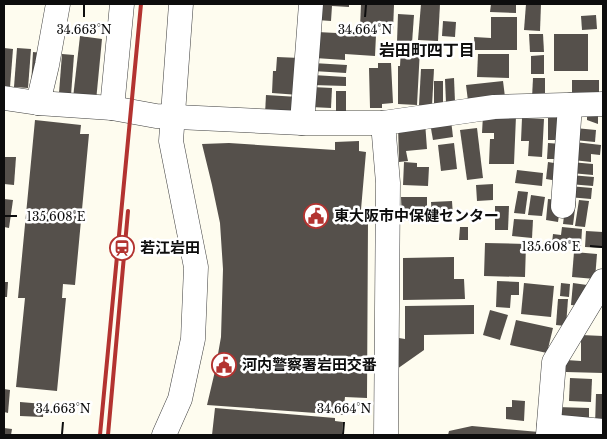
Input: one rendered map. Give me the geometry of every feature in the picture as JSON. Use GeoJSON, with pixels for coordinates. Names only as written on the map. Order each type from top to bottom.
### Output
{"type":"FeatureCollection","features":[{"type":"Feature","properties":{"kind":"street"},"geometry":{"type":"LineString","coordinates":[[38,103],[58,4]]}},
{"type":"Feature","properties":{"kind":"street"},"geometry":{"type":"LineString","coordinates":[[112,108],[122,4]]}},
{"type":"Feature","properties":{"kind":"street"},"geometry":{"type":"LineString","coordinates":[[164,435],[180,399],[193,339],[196,267],[171,141],[181,4]]}},
{"type":"Feature","properties":{"kind":"street"},"geometry":{"type":"LineString","coordinates":[[302,123],[311,4]]}},
{"type":"Feature","properties":{"kind":"street"},"geometry":{"type":"LineString","coordinates":[[4,98],[38,103],[112,108],[156,116],[302,123],[384,123],[494,107],[603,104]]}},
{"type":"Feature","properties":{"kind":"street"},"geometry":{"type":"LineString","coordinates":[[563,206],[570,105]]}},
{"type":"Feature","properties":{"kind":"street"},"geometry":{"type":"LineString","coordinates":[[384,123],[388,183],[386,435]]}},
{"type":"Feature","properties":{"kind":"street"},"geometry":{"type":"LineString","coordinates":[[603,281],[554,362],[548,430],[603,430]]}},
{"type":"Feature","properties":{"kind":"building"},"geometry":{"type":"Polygon","coordinates":[[[317,4],[349,4],[349,7],[332,6],[331,21],[317,20],[317,4]]]}},
{"type":"Feature","properties":{"kind":"building"},"geometry":{"type":"Polygon","coordinates":[[[361,4],[394,5],[393,30],[360,28],[361,4]]]}},
{"type":"Feature","properties":{"kind":"building"},"geometry":{"type":"Polygon","coordinates":[[[421,4],[440,4],[438,41],[418,40],[421,4]]]}},
{"type":"Feature","properties":{"kind":"building"},"geometry":{"type":"Polygon","coordinates":[[[491,4],[516,4],[516,13],[490,12],[491,4]]]}},
{"type":"Feature","properties":{"kind":"building"},"geometry":{"type":"Polygon","coordinates":[[[526,4],[541,4],[540,31],[524,30],[526,4]]]}},
{"type":"Feature","properties":{"kind":"building"},"geometry":{"type":"Polygon","coordinates":[[[398,14],[414,15],[412,43],[397,42],[398,14]]]}},
{"type":"Feature","properties":{"kind":"building"},"geometry":{"type":"Polygon","coordinates":[[[596,15],[597,29],[582,30],[581,16],[596,15]]]}},
{"type":"Feature","properties":{"kind":"building"},"geometry":{"type":"Polygon","coordinates":[[[491,17],[517,17],[517,50],[475,50],[474,37],[491,38],[491,17]]]}},
{"type":"Feature","properties":{"kind":"building"},"geometry":{"type":"Polygon","coordinates":[[[443,21],[456,22],[455,37],[442,36],[443,21]]]}},
{"type":"Feature","properties":{"kind":"building"},"geometry":{"type":"Polygon","coordinates":[[[317,32],[376,35],[375,56],[345,54],[345,60],[315,58],[317,32]]]}},
{"type":"Feature","properties":{"kind":"building"},"geometry":{"type":"Polygon","coordinates":[[[529,34],[543,34],[544,52],[530,52],[529,34]]]}},
{"type":"Feature","properties":{"kind":"building"},"geometry":{"type":"Polygon","coordinates":[[[554,34],[588,34],[588,71],[554,71],[554,34]]]}},
{"type":"Feature","properties":{"kind":"building"},"geometry":{"type":"Polygon","coordinates":[[[80,36],[102,39],[96,101],[73,98],[80,36]]]}},
{"type":"Feature","properties":{"kind":"building"},"geometry":{"type":"Polygon","coordinates":[[[4,48],[13,49],[10,87],[4,86],[4,48]]]}},
{"type":"Feature","properties":{"kind":"building"},"geometry":{"type":"Polygon","coordinates":[[[17,48],[31,49],[28,88],[14,87],[17,48]]]}},
{"type":"Feature","properties":{"kind":"building"},"geometry":{"type":"Polygon","coordinates":[[[401,48],[420,49],[417,105],[398,104],[398,66],[400,66],[401,48]]]}},
{"type":"Feature","properties":{"kind":"building"},"geometry":{"type":"Polygon","coordinates":[[[33,52],[42,53],[31,86],[33,52]]]}},
{"type":"Feature","properties":{"kind":"building"},"geometry":{"type":"Polygon","coordinates":[[[62,54],[74,55],[71,95],[59,93],[62,54]]]}},
{"type":"Feature","properties":{"kind":"building"},"geometry":{"type":"Polygon","coordinates":[[[478,54],[509,54],[509,78],[477,77],[478,54]]]}},
{"type":"Feature","properties":{"kind":"building"},"geometry":{"type":"Polygon","coordinates":[[[544,55],[544,74],[531,74],[531,56],[544,55]]]}},
{"type":"Feature","properties":{"kind":"building"},"geometry":{"type":"Polygon","coordinates":[[[277,57],[300,58],[299,95],[272,93],[273,71],[276,71],[277,57]]]}},
{"type":"Feature","properties":{"kind":"building"},"geometry":{"type":"Polygon","coordinates":[[[313,63],[347,65],[346,73],[313,71],[313,63]]]}},
{"type":"Feature","properties":{"kind":"building"},"geometry":{"type":"Polygon","coordinates":[[[378,63],[391,63],[393,103],[382,104],[382,108],[370,108],[369,68],[378,68],[378,63]]]}},
{"type":"Feature","properties":{"kind":"building"},"geometry":{"type":"Polygon","coordinates":[[[421,69],[434,69],[432,106],[419,105],[421,69]]]}},
{"type":"Feature","properties":{"kind":"building"},"geometry":{"type":"Polygon","coordinates":[[[313,75],[346,77],[346,86],[312,85],[313,75]]]}},
{"type":"Feature","properties":{"kind":"building"},"geometry":{"type":"Polygon","coordinates":[[[454,78],[455,102],[446,103],[445,79],[454,78]]]}},
{"type":"Feature","properties":{"kind":"building"},"geometry":{"type":"Polygon","coordinates":[[[533,78],[545,78],[545,98],[532,98],[533,78]]]}},
{"type":"Feature","properties":{"kind":"building"},"geometry":{"type":"Polygon","coordinates":[[[572,80],[599,80],[599,97],[572,98],[572,80]]]}},
{"type":"Feature","properties":{"kind":"building"},"geometry":{"type":"Polygon","coordinates":[[[434,81],[443,81],[443,106],[434,106],[434,81]]]}},
{"type":"Feature","properties":{"kind":"building"},"geometry":{"type":"Polygon","coordinates":[[[503,81],[505,97],[468,101],[466,85],[503,81]]]}},
{"type":"Feature","properties":{"kind":"building"},"geometry":{"type":"Polygon","coordinates":[[[312,87],[332,88],[331,108],[311,107],[312,87]]]}},
{"type":"Feature","properties":{"kind":"building"},"geometry":{"type":"Polygon","coordinates":[[[336,91],[346,91],[346,111],[336,111],[336,91]]]}},
{"type":"Feature","properties":{"kind":"building"},"geometry":{"type":"Polygon","coordinates":[[[266,95],[298,97],[297,115],[265,114],[266,95]]]}},
{"type":"Feature","properties":{"kind":"building"},"geometry":{"type":"Polygon","coordinates":[[[587,114],[598,114],[598,124],[587,120],[587,114]]]}},
{"type":"Feature","properties":{"kind":"building"},"geometry":{"type":"Polygon","coordinates":[[[483,115],[516,116],[514,164],[489,164],[490,139],[494,139],[494,133],[482,133],[483,115]]]}},
{"type":"Feature","properties":{"kind":"building"},"geometry":{"type":"Polygon","coordinates":[[[522,118],[544,119],[542,157],[528,156],[529,141],[521,141],[522,118]]]}},
{"type":"Feature","properties":{"kind":"building"},"geometry":{"type":"Polygon","coordinates":[[[548,118],[562,118],[562,140],[548,140],[548,118]]]}},
{"type":"Feature","properties":{"kind":"building"},"geometry":{"type":"Polygon","coordinates":[[[35,120],[81,125],[80,134],[89,134],[75,285],[63,284],[62,298],[66,298],[57,391],[16,387],[25,298],[18,298],[35,120]]]}},
{"type":"Feature","properties":{"kind":"building"},"geometry":{"type":"Polygon","coordinates":[[[451,120],[453,137],[433,140],[430,123],[451,120]]]}},
{"type":"Feature","properties":{"kind":"building"},"geometry":{"type":"Polygon","coordinates":[[[425,122],[427,149],[406,151],[408,161],[399,162],[398,124],[425,122]]]}},
{"type":"Feature","properties":{"kind":"building"},"geometry":{"type":"Polygon","coordinates":[[[477,128],[483,178],[467,180],[460,130],[477,128]]]}},
{"type":"Feature","properties":{"kind":"building"},"geometry":{"type":"Polygon","coordinates":[[[575,128],[596,130],[595,142],[574,140],[575,128]]]}},
{"type":"Feature","properties":{"kind":"building"},"geometry":{"type":"Polygon","coordinates":[[[359,141],[359,151],[366,152],[360,221],[368,222],[367,398],[345,397],[343,415],[207,405],[221,337],[223,269],[220,223],[202,144],[229,143],[335,150],[335,142],[359,141]]]}},
{"type":"Feature","properties":{"kind":"building"},"geometry":{"type":"Polygon","coordinates":[[[575,142],[601,145],[600,155],[591,154],[591,162],[573,160],[575,142]]]}},
{"type":"Feature","properties":{"kind":"building"},"geometry":{"type":"Polygon","coordinates":[[[454,143],[457,169],[441,171],[438,145],[454,143]]]}},
{"type":"Feature","properties":{"kind":"building"},"geometry":{"type":"Polygon","coordinates":[[[548,143],[561,144],[560,159],[547,159],[548,143]]]}},
{"type":"Feature","properties":{"kind":"building"},"geometry":{"type":"Polygon","coordinates":[[[4,157],[16,157],[14,185],[4,184],[4,157]]]}},
{"type":"Feature","properties":{"kind":"building"},"geometry":{"type":"Polygon","coordinates":[[[404,162],[417,163],[417,167],[429,167],[428,186],[403,185],[404,162]]]}},
{"type":"Feature","properties":{"kind":"building"},"geometry":{"type":"Polygon","coordinates":[[[548,162],[560,164],[558,181],[546,179],[548,162]]]}},
{"type":"Feature","properties":{"kind":"building"},"geometry":{"type":"Polygon","coordinates":[[[571,162],[593,164],[593,175],[571,173],[571,162]]]}},
{"type":"Feature","properties":{"kind":"building"},"geometry":{"type":"Polygon","coordinates":[[[517,170],[543,173],[542,186],[515,183],[517,170]]]}},
{"type":"Feature","properties":{"kind":"building"},"geometry":{"type":"Polygon","coordinates":[[[570,175],[594,177],[593,186],[569,184],[570,175]]]}},
{"type":"Feature","properties":{"kind":"building"},"geometry":{"type":"Polygon","coordinates":[[[493,184],[493,200],[477,201],[476,185],[493,184]]]}},
{"type":"Feature","properties":{"kind":"building"},"geometry":{"type":"Polygon","coordinates":[[[569,186],[592,188],[591,199],[568,197],[569,186]]]}},
{"type":"Feature","properties":{"kind":"building"},"geometry":{"type":"Polygon","coordinates":[[[518,191],[528,192],[525,214],[514,213],[518,191]]]}},
{"type":"Feature","properties":{"kind":"building"},"geometry":{"type":"Polygon","coordinates":[[[531,195],[545,197],[542,216],[528,215],[531,195]]]}},
{"type":"Feature","properties":{"kind":"building"},"geometry":{"type":"Polygon","coordinates":[[[401,197],[427,197],[427,220],[402,221],[401,197]]]}},
{"type":"Feature","properties":{"kind":"building"},"geometry":{"type":"Polygon","coordinates":[[[4,199],[13,200],[9,228],[4,227],[4,199]]]}},
{"type":"Feature","properties":{"kind":"building"},"geometry":{"type":"Polygon","coordinates":[[[548,199],[561,200],[558,222],[546,220],[548,199]]]}},
{"type":"Feature","properties":{"kind":"building"},"geometry":{"type":"Polygon","coordinates":[[[566,199],[576,201],[573,225],[563,224],[566,199]]]}},
{"type":"Feature","properties":{"kind":"building"},"geometry":{"type":"Polygon","coordinates":[[[579,200],[589,201],[585,227],[575,226],[579,200]]]}},
{"type":"Feature","properties":{"kind":"building"},"geometry":{"type":"Polygon","coordinates":[[[452,201],[453,218],[432,219],[431,202],[452,201]]]}},
{"type":"Feature","properties":{"kind":"building"},"geometry":{"type":"Polygon","coordinates":[[[495,206],[509,206],[508,230],[495,230],[495,206]]]}},
{"type":"Feature","properties":{"kind":"building"},"geometry":{"type":"Polygon","coordinates":[[[514,219],[533,220],[532,238],[512,236],[514,219]]]}},
{"type":"Feature","properties":{"kind":"building"},"geometry":{"type":"Polygon","coordinates":[[[460,227],[468,227],[468,240],[459,240],[460,227]]]}},
{"type":"Feature","properties":{"kind":"building"},"geometry":{"type":"Polygon","coordinates":[[[562,227],[582,229],[581,246],[552,243],[553,234],[561,235],[562,227]]]}},
{"type":"Feature","properties":{"kind":"building"},"geometry":{"type":"Polygon","coordinates":[[[586,231],[603,232],[603,248],[585,247],[586,231]]]}},
{"type":"Feature","properties":{"kind":"building"},"geometry":{"type":"Polygon","coordinates":[[[485,243],[526,244],[525,277],[484,276],[485,243]]]}},
{"type":"Feature","properties":{"kind":"building"},"geometry":{"type":"Polygon","coordinates":[[[574,252],[597,254],[595,279],[572,277],[574,252]]]}},
{"type":"Feature","properties":{"kind":"building"},"geometry":{"type":"Polygon","coordinates":[[[454,257],[454,279],[464,279],[465,299],[403,300],[403,258],[454,257]]]}},
{"type":"Feature","properties":{"kind":"building"},"geometry":{"type":"Polygon","coordinates":[[[497,281],[519,282],[519,295],[511,295],[510,308],[496,307],[497,281]]]}},
{"type":"Feature","properties":{"kind":"building"},"geometry":{"type":"Polygon","coordinates":[[[4,282],[8,282],[7,297],[4,297],[4,282]]]}},
{"type":"Feature","properties":{"kind":"building"},"geometry":{"type":"Polygon","coordinates":[[[524,283],[554,286],[551,317],[521,314],[524,283]]]}},
{"type":"Feature","properties":{"kind":"building"},"geometry":{"type":"Polygon","coordinates":[[[561,283],[570,284],[569,297],[560,296],[561,283]]]}},
{"type":"Feature","properties":{"kind":"building"},"geometry":{"type":"Polygon","coordinates":[[[573,283],[587,285],[585,306],[571,305],[573,283]]]}},
{"type":"Feature","properties":{"kind":"building"},"geometry":{"type":"Polygon","coordinates":[[[558,299],[568,299],[566,326],[556,325],[558,299]]]}},
{"type":"Feature","properties":{"kind":"building"},"geometry":{"type":"Polygon","coordinates":[[[474,305],[474,334],[424,335],[424,350],[397,369],[399,338],[405,339],[405,306],[474,305]]]}},
{"type":"Feature","properties":{"kind":"building"},"geometry":{"type":"Polygon","coordinates":[[[490,310],[508,315],[500,340],[483,335],[490,310]]]}},
{"type":"Feature","properties":{"kind":"building"},"geometry":{"type":"Polygon","coordinates":[[[516,320],[553,328],[547,353],[510,345],[516,320]]]}},
{"type":"Feature","properties":{"kind":"building"},"geometry":{"type":"Polygon","coordinates":[[[581,335],[603,336],[603,373],[566,372],[566,360],[581,361],[581,335]]]}},
{"type":"Feature","properties":{"kind":"building"},"geometry":{"type":"Polygon","coordinates":[[[570,378],[592,379],[591,402],[569,401],[570,378]]]}},
{"type":"Feature","properties":{"kind":"building"},"geometry":{"type":"Polygon","coordinates":[[[4,389],[10,390],[8,413],[4,412],[4,389]]]}},
{"type":"Feature","properties":{"kind":"building"},"geometry":{"type":"Polygon","coordinates":[[[596,394],[603,394],[603,425],[595,425],[596,394]]]}},
{"type":"Feature","properties":{"kind":"building"},"geometry":{"type":"Polygon","coordinates":[[[512,400],[525,401],[524,421],[506,419],[506,407],[512,407],[512,400]]]}},
{"type":"Feature","properties":{"kind":"building"},"geometry":{"type":"Polygon","coordinates":[[[20,402],[44,404],[43,417],[20,416],[20,402]]]}},
{"type":"Feature","properties":{"kind":"building"},"geometry":{"type":"Polygon","coordinates":[[[557,407],[589,408],[589,424],[556,423],[557,407]]]}},
{"type":"Feature","properties":{"kind":"building"},"geometry":{"type":"Polygon","coordinates":[[[215,408],[335,418],[335,421],[343,422],[342,435],[212,435],[215,408]]]}},
{"type":"Feature","properties":{"kind":"building"},"geometry":{"type":"Polygon","coordinates":[[[472,426],[539,432],[539,435],[448,435],[449,431],[472,426]]]}},
{"type":"Feature","properties":{"kind":"building"},"geometry":{"type":"Polygon","coordinates":[[[4,428],[12,429],[11,435],[4,435],[4,428]]]}},
{"type":"Feature","properties":{"kind":"railway"},"geometry":{"type":"LineString","coordinates":[[100,435],[141,4]]}},
{"type":"Feature","properties":{"kind":"railway"},"geometry":{"type":"LineString","coordinates":[[108,435],[128,211]]}},
{"type":"Feature","properties":{"kind":"place","name":"東大阪市中保健センター"},"geometry":{"type":"Point","coordinates":[316,216]}},
{"type":"Feature","properties":{"kind":"place","name":"若江岩田"},"geometry":{"type":"Point","coordinates":[122,248]}},
{"type":"Feature","properties":{"kind":"place","name":"河内警察署岩田交番"},"geometry":{"type":"Point","coordinates":[224,365]}},
{"type":"Feature","properties":{"kind":"district","name":"岩田町四丁目"},"geometry":{"type":"Point","coordinates":[427,50]}}]}
